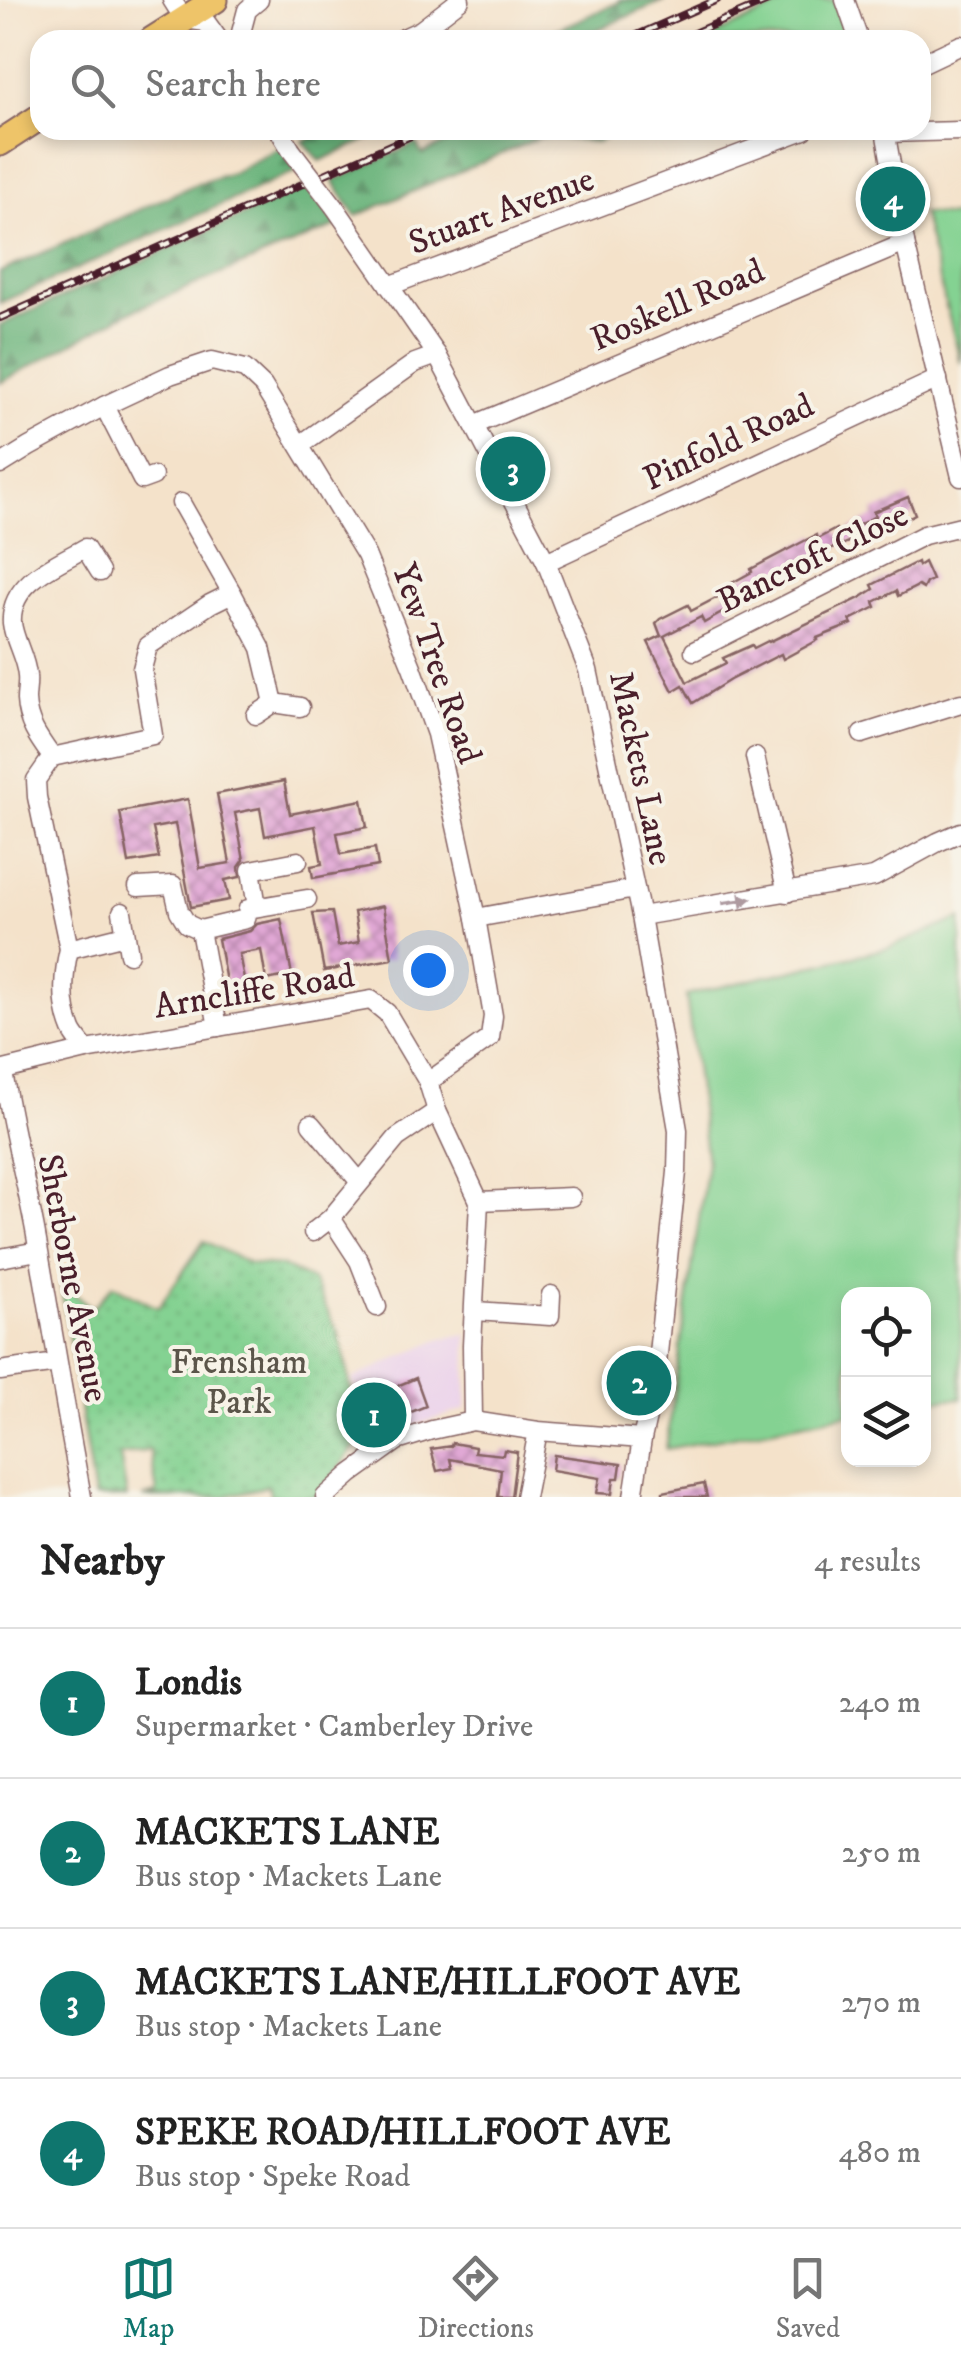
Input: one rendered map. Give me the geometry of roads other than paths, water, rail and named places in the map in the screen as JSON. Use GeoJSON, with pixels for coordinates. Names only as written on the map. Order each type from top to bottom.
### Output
{"type":"FeatureCollection","features":[{"type":"Feature","properties":{"kind":"highway"},"geometry":{"type":"LineString","coordinates":[[172,30],[203,14]]}},
{"type":"Feature","properties":{"kind":"highway"},"geometry":{"type":"LineString","coordinates":[[0,142],[30,124]]}},
{"type":"Feature","properties":{"kind":"street"},"geometry":{"type":"LineString","coordinates":[[242,30],[247,10],[259,0]]}},
{"type":"Feature","properties":{"kind":"street"},"geometry":{"type":"LineString","coordinates":[[421,30],[460,0]]}},
{"type":"Feature","properties":{"kind":"street"},"geometry":{"type":"LineString","coordinates":[[844,0],[855,30]]}},
{"type":"Feature","properties":{"kind":"street"},"geometry":{"type":"LineString","coordinates":[[931,59],[961,45]]}},
{"type":"Feature","properties":{"kind":"street"},"geometry":{"type":"LineString","coordinates":[[931,131],[961,131]]}},
{"type":"Feature","properties":{"kind":"street","name":"Mackets Lane"},"geometry":{"type":"LineString","coordinates":[[285,140],[437,355],[546,562],[588,670],[641,916],[678,1130],[655,1382],[633,1497]]}},
{"type":"Feature","properties":{"kind":"street","name":"Stuart Avenue"},"geometry":{"type":"LineString","coordinates":[[389,286],[777,140]]}},
{"type":"Feature","properties":{"kind":"street"},"geometry":{"type":"LineString","coordinates":[[887,140],[905,243],[961,477]]}},
{"type":"Feature","properties":{"kind":"street","name":"Roskell Road"},"geometry":{"type":"LineString","coordinates":[[474,425],[905,243]]}},
{"type":"Feature","properties":{"kind":"street"},"geometry":{"type":"LineString","coordinates":[[300,445],[415,363],[437,355]]}},
{"type":"Feature","properties":{"kind":"street","name":"Yew Tree Road"},"geometry":{"type":"LineString","coordinates":[[0,465],[104,406],[212,360],[245,369],[263,386],[366,555],[436,734],[493,1016],[490,1038],[428,1082]]}},
{"type":"Feature","properties":{"kind":"street","name":"Pinfold Road"},"geometry":{"type":"LineString","coordinates":[[546,562],[938,379]]}},
{"type":"Feature","properties":{"kind":"street"},"geometry":{"type":"LineString","coordinates":[[104,406],[142,480],[154,476]]}},
{"type":"Feature","properties":{"kind":"street"},"geometry":{"type":"LineString","coordinates":[[181,503],[261,648],[274,704]]}},
{"type":"Feature","properties":{"kind":"street","name":"Bancroft Close"},"geometry":{"type":"LineString","coordinates":[[694,652],[924,535],[961,526]]}},
{"type":"Feature","properties":{"kind":"street"},"geometry":{"type":"LineString","coordinates":[[52,757],[33,729],[26,703],[27,675],[12,622],[15,605],[37,575],[85,548],[100,572]]}},
{"type":"Feature","properties":{"kind":"street"},"geometry":{"type":"LineString","coordinates":[[86,1050],[72,1029],[64,992],[69,949],[36,797],[36,780],[52,757],[153,735],[142,669],[148,646],[232,593]]}},
{"type":"Feature","properties":{"kind":"street"},"geometry":{"type":"LineString","coordinates":[[862,734],[961,703]]}},
{"type":"Feature","properties":{"kind":"street"},"geometry":{"type":"LineString","coordinates":[[256,715],[274,704],[300,707]]}},
{"type":"Feature","properties":{"kind":"street"},"geometry":{"type":"LineString","coordinates":[[755,756],[786,893]]}},
{"type":"Feature","properties":{"kind":"street"},"geometry":{"type":"LineString","coordinates":[[641,916],[874,877],[961,832]]}},
{"type":"Feature","properties":{"kind":"street"},"geometry":{"type":"LineString","coordinates":[[257,907],[251,870],[298,862]]}},
{"type":"Feature","properties":{"kind":"street"},"geometry":{"type":"LineString","coordinates":[[138,887],[173,885],[186,924],[200,930],[246,919],[248,909],[307,899]]}},
{"type":"Feature","properties":{"kind":"street"},"geometry":{"type":"LineString","coordinates":[[476,918],[635,888]]}},
{"type":"Feature","properties":{"kind":"street"},"geometry":{"type":"LineString","coordinates":[[69,949],[127,944],[122,912]]}},
{"type":"Feature","properties":{"kind":"street"},"geometry":{"type":"LineString","coordinates":[[200,930],[218,1027]]}},
{"type":"Feature","properties":{"kind":"street","name":"Arncliffe Road"},"geometry":{"type":"LineString","coordinates":[[1,1071],[86,1050],[371,1000],[388,1013],[428,1082],[437,1111],[479,1200],[472,1421]]}},
{"type":"Feature","properties":{"kind":"street","name":"Sherborne Avenue"},"geometry":{"type":"LineString","coordinates":[[1,1071],[5,1124],[26,1182],[82,1497]]}},
{"type":"Feature","properties":{"kind":"street"},"geometry":{"type":"LineString","coordinates":[[313,1232],[332,1218],[397,1138],[437,1111]]}},
{"type":"Feature","properties":{"kind":"street"},"geometry":{"type":"LineString","coordinates":[[311,1124],[360,1181]]}},
{"type":"Feature","properties":{"kind":"street"},"geometry":{"type":"LineString","coordinates":[[479,1200],[572,1197]]}},
{"type":"Feature","properties":{"kind":"street"},"geometry":{"type":"LineString","coordinates":[[332,1218],[359,1261],[377,1307]]}},
{"type":"Feature","properties":{"kind":"street"},"geometry":{"type":"LineString","coordinates":[[0,1258],[38,1251]]}},
{"type":"Feature","properties":{"kind":"street"},"geometry":{"type":"LineString","coordinates":[[475,1312],[550,1316],[552,1295]]}},
{"type":"Feature","properties":{"kind":"street"},"geometry":{"type":"LineString","coordinates":[[0,1371],[57,1363]]}},
{"type":"Feature","properties":{"kind":"street"},"geometry":{"type":"LineString","coordinates":[[325,1497],[397,1441],[472,1421],[642,1439]]}},
{"type":"Feature","properties":{"kind":"street"},"geometry":{"type":"LineString","coordinates":[[526,1497],[538,1430]]}},
{"type":"Feature","properties":{"kind":"railway"},"geometry":{"type":"LineString","coordinates":[[649,30],[717,0]]}},
{"type":"Feature","properties":{"kind":"railway"},"geometry":{"type":"LineString","coordinates":[[701,30],[770,0]]}},
{"type":"Feature","properties":{"kind":"railway"},"geometry":{"type":"LineString","coordinates":[[0,318],[401,140]]}},
{"type":"Feature","properties":{"kind":"place","name":"SPEKE ROAD/HILLFOOT AVE"},"geometry":{"type":"Point","coordinates":[893,199]}},
{"type":"Feature","properties":{"kind":"place","name":"MACKETS LANE/HILLFOOT AVE"},"geometry":{"type":"Point","coordinates":[513,469]}},
{"type":"Feature","properties":{"kind":"place","name":"MACKETS LANE"},"geometry":{"type":"Point","coordinates":[639,1383]}},
{"type":"Feature","properties":{"kind":"place","name":"Londis"},"geometry":{"type":"Point","coordinates":[374,1415]}},
{"type":"Feature","properties":{"kind":"park label","name":"Frensham Park"},"geometry":{"type":"Point","coordinates":[239,1381]}}]}
